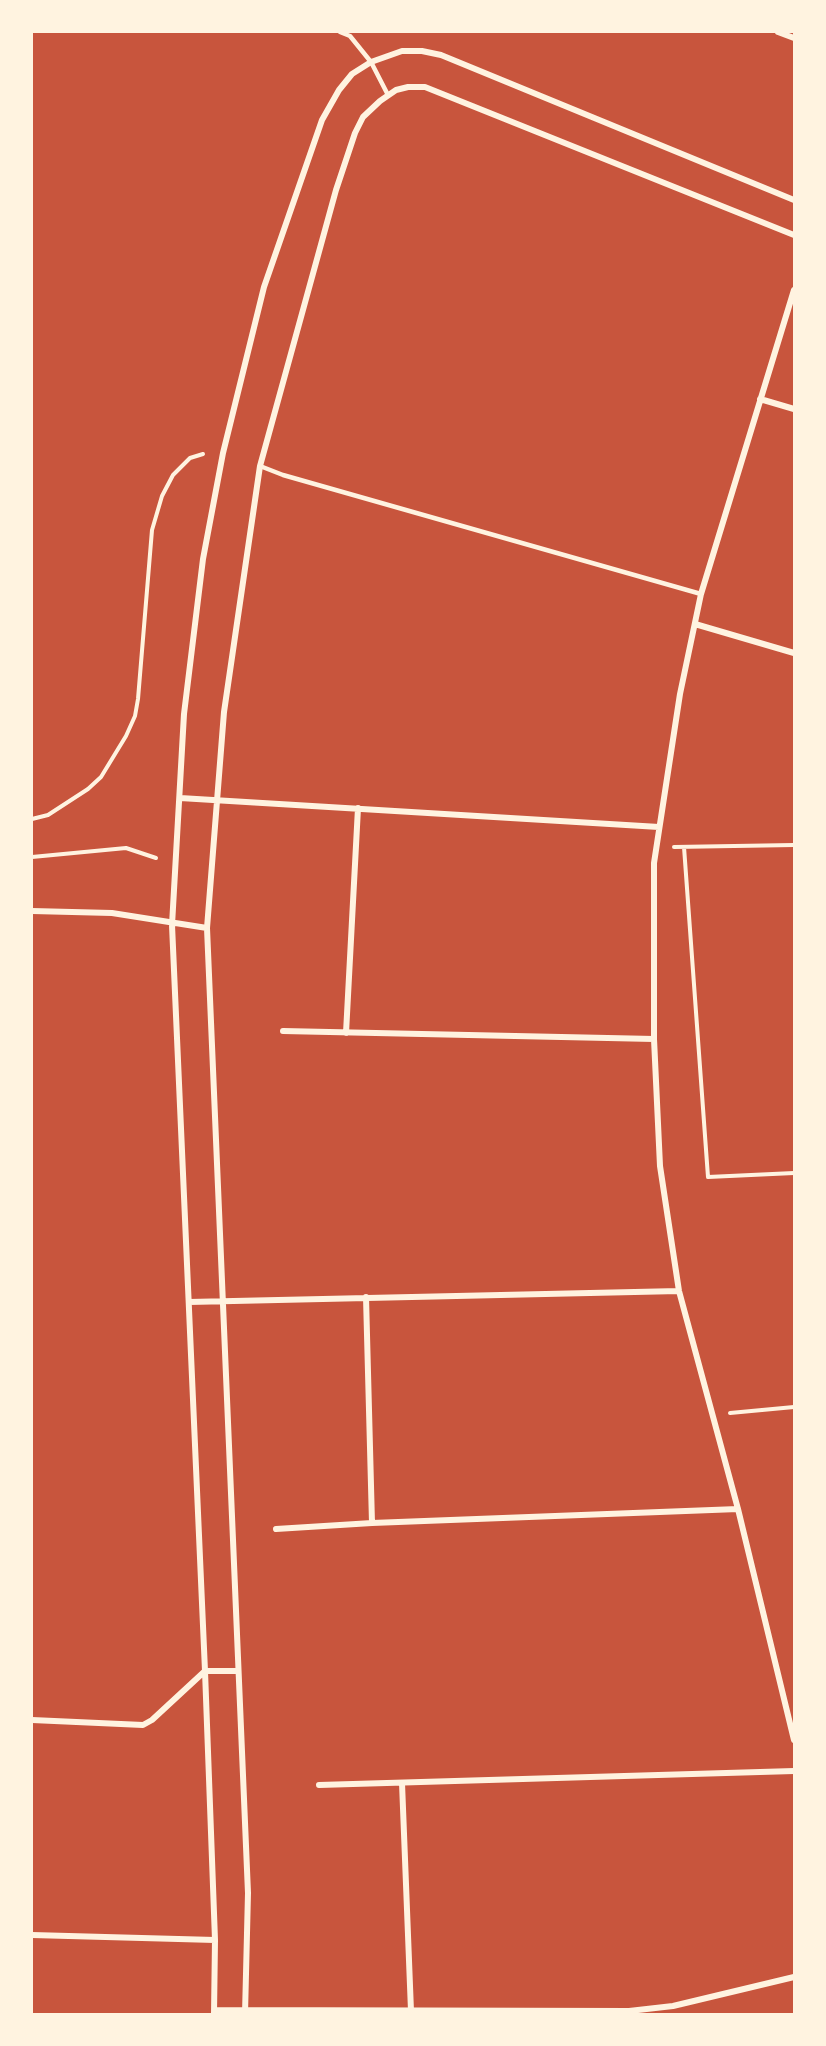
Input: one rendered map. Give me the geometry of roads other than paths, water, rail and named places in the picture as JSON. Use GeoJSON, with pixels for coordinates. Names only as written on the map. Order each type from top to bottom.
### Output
{"type":"FeatureCollection","features":[{"type":"Feature","properties":{"kind":"street"},"geometry":{"type":"LineString","coordinates":[[778,32],[795,38]]}},
{"type":"Feature","properties":{"kind":"street"},"geometry":{"type":"LineString","coordinates":[[795,200],[441,55],[422,51],[402,51],[371,62],[352,74],[322,120],[264,287],[224,447],[201,581],[184,714],[172,924],[205,1671],[215,1940],[215,2012],[629,2011],[673,2006],[795,1977]]}},
{"type":"Feature","properties":{"kind":"street"},"geometry":{"type":"LineString","coordinates":[[245,2013],[248,1893],[207,928],[224,712],[260,466],[336,190],[355,133],[363,117],[388,95],[408,87],[425,87],[795,235]]}},
{"type":"Feature","properties":{"kind":"street"},"geometry":{"type":"LineString","coordinates":[[795,290],[701,594],[680,694],[656,848],[654,1039],[660,1166],[679,1291],[738,1509],[795,1740]]}},
{"type":"Feature","properties":{"kind":"street"},"geometry":{"type":"LineString","coordinates":[[760,399],[795,409]]}},
{"type":"Feature","properties":{"kind":"street"},"geometry":{"type":"LineString","coordinates":[[695,624],[795,653]]}},
{"type":"Feature","properties":{"kind":"street"},"geometry":{"type":"LineString","coordinates":[[180,798],[659,827]]}},
{"type":"Feature","properties":{"kind":"street"},"geometry":{"type":"LineString","coordinates":[[346,1033],[358,808]]}},
{"type":"Feature","properties":{"kind":"street"},"geometry":{"type":"LineString","coordinates":[[32,911],[112,913],[207,928]]}},
{"type":"Feature","properties":{"kind":"street"},"geometry":{"type":"LineString","coordinates":[[283,1031],[654,1039]]}},
{"type":"Feature","properties":{"kind":"street"},"geometry":{"type":"LineString","coordinates":[[189,1302],[679,1291]]}},
{"type":"Feature","properties":{"kind":"street"},"geometry":{"type":"LineString","coordinates":[[366,1297],[372,1523]]}},
{"type":"Feature","properties":{"kind":"street"},"geometry":{"type":"LineString","coordinates":[[276,1529],[372,1523],[738,1509]]}},
{"type":"Feature","properties":{"kind":"street"},"geometry":{"type":"LineString","coordinates":[[32,1720],[143,1725],[152,1720],[205,1671],[238,1671]]}},
{"type":"Feature","properties":{"kind":"street"},"geometry":{"type":"LineString","coordinates":[[319,1785],[795,1771]]}},
{"type":"Feature","properties":{"kind":"street"},"geometry":{"type":"LineString","coordinates":[[402,1783],[411,2011]]}},
{"type":"Feature","properties":{"kind":"street"},"geometry":{"type":"LineString","coordinates":[[32,1935],[215,1940]]}},
{"type":"Feature","properties":{"kind":"lane"},"geometry":{"type":"LineString","coordinates":[[340,32],[350,36],[371,62],[388,95]]}},
{"type":"Feature","properties":{"kind":"lane"},"geometry":{"type":"LineString","coordinates":[[260,466],[282,475],[701,594]]}}]}
